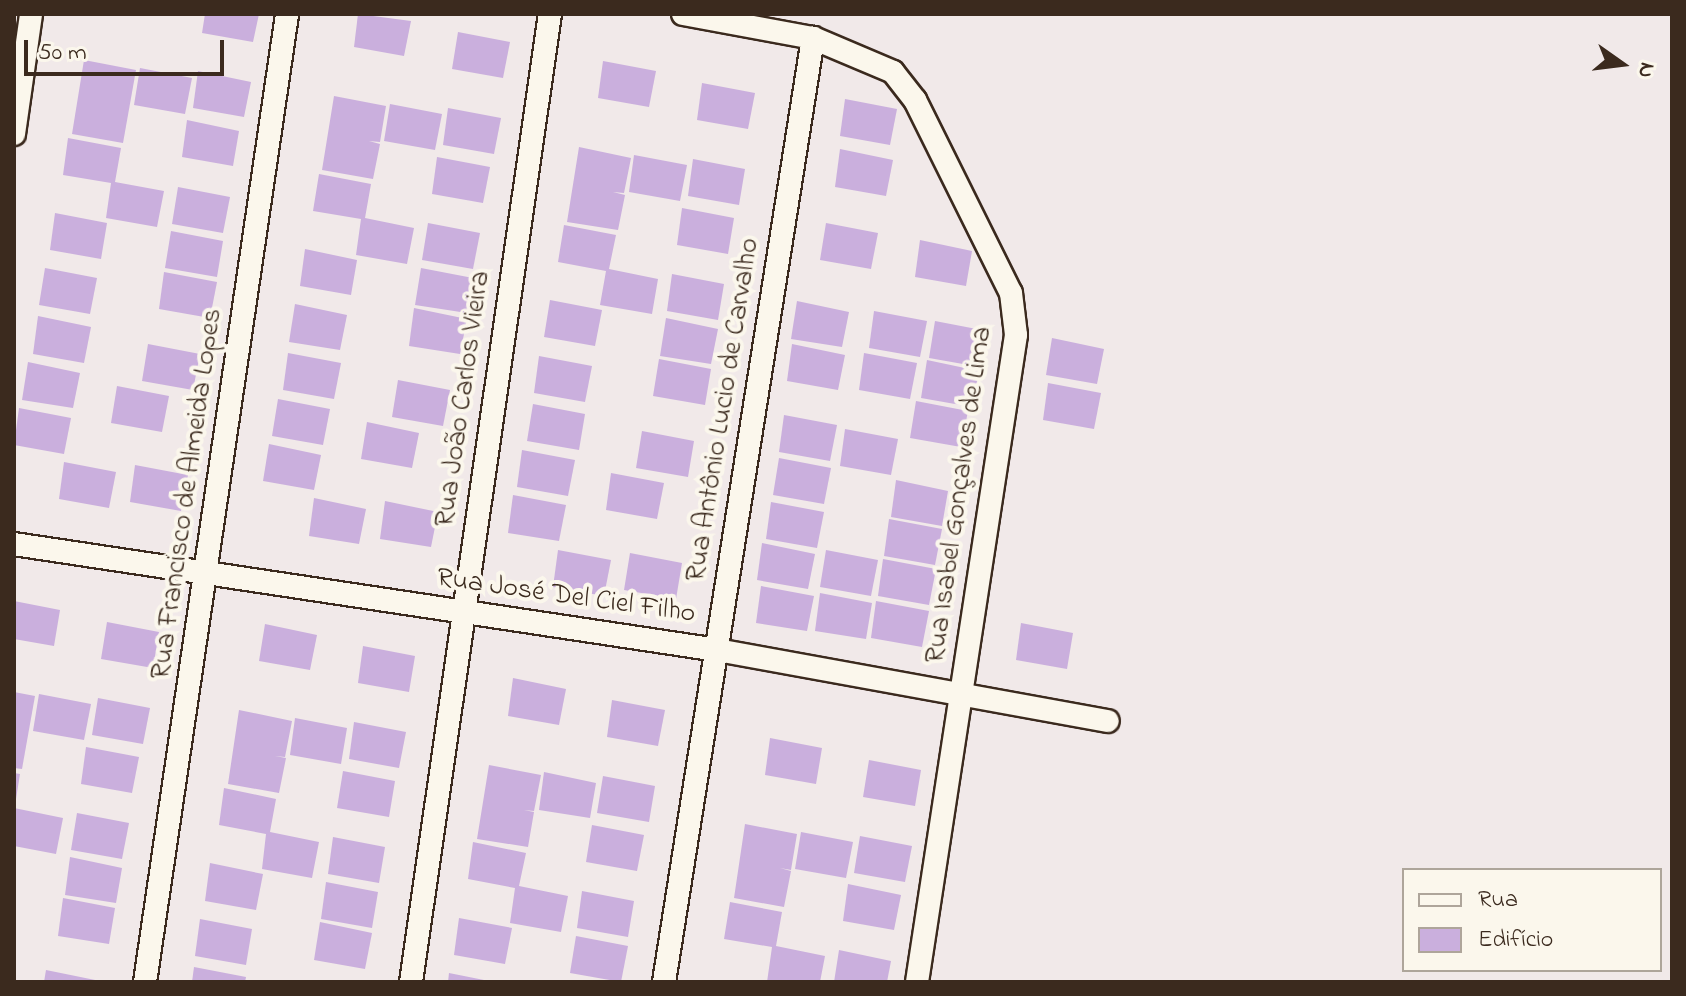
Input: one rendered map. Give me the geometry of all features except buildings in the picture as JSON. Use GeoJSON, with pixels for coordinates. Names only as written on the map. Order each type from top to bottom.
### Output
{"type":"FeatureCollection","features":[{"type":"Feature","properties":{"kind":"street"},"geometry":{"type":"LineString","coordinates":[[14,134],[31,14]]}},
{"type":"Feature","properties":{"kind":"street","name":"Rua Francisco de Almeida Lopes"},"geometry":{"type":"LineString","coordinates":[[145,982],[208,573],[287,14]]}},
{"type":"Feature","properties":{"kind":"street","name":"Rua João Carlos Vieira"},"geometry":{"type":"LineString","coordinates":[[411,982],[550,14]]}},
{"type":"Feature","properties":{"kind":"street"},"geometry":{"type":"LineString","coordinates":[[683,14],[813,38]]}},
{"type":"Feature","properties":{"kind":"street","name":"Rua Isabel Gonçalves de Lima"},"geometry":{"type":"LineString","coordinates":[[813,38],[868,57],[915,100],[1011,293],[1016,335],[917,982]]}},
{"type":"Feature","properties":{"kind":"street","name":"Rua Antônio Lucio de Carvalho"},"geometry":{"type":"LineString","coordinates":[[664,982],[813,38]]}},
{"type":"Feature","properties":{"kind":"street","name":"Rua José Del Ciel Filho"},"geometry":{"type":"LineString","coordinates":[[14,544],[717,650],[1108,721]]}}]}
